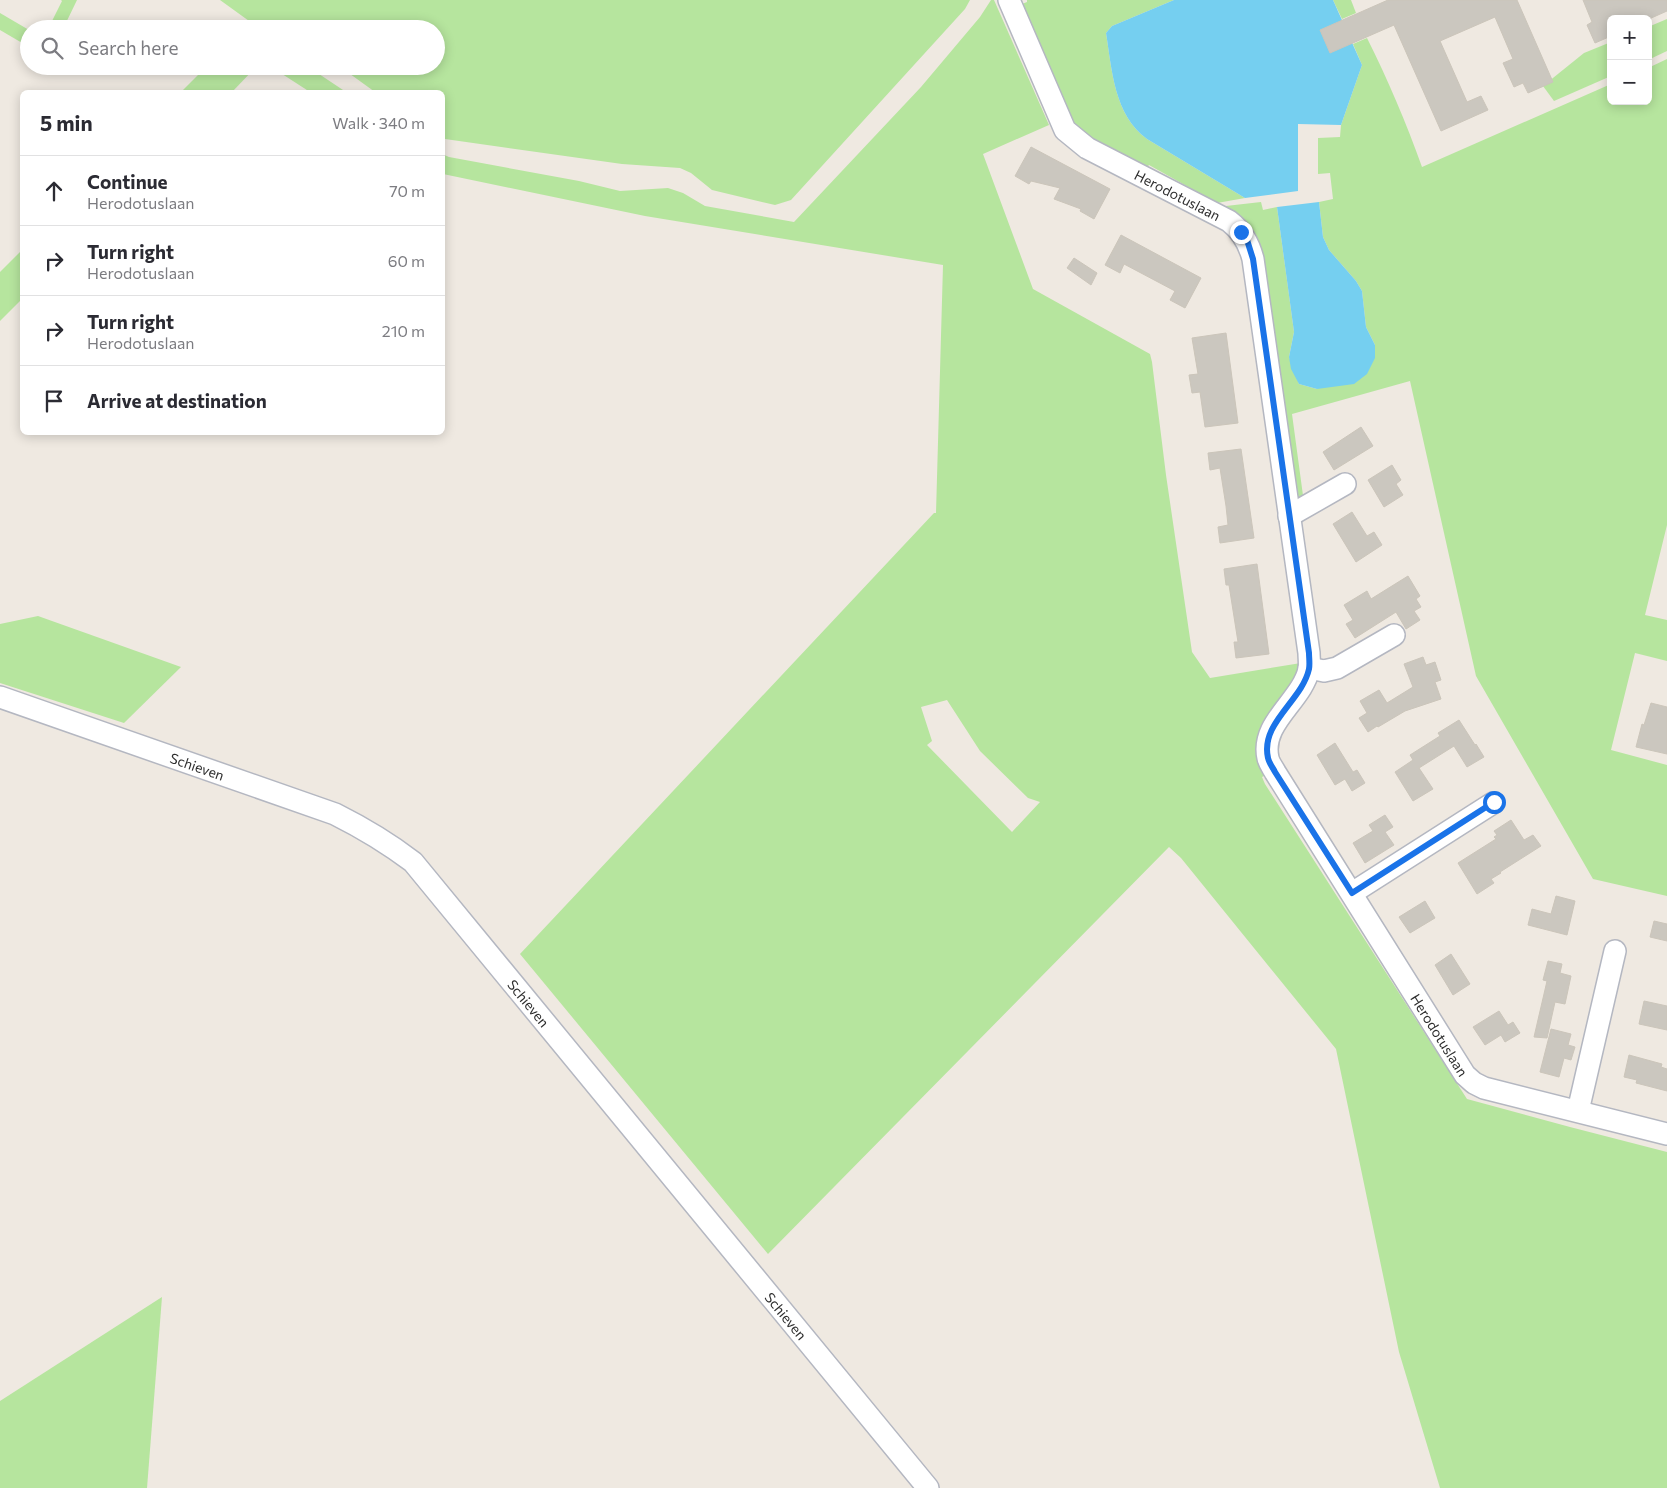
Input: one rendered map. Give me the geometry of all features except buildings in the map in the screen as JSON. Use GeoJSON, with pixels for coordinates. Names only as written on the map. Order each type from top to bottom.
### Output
{"type":"FeatureCollection","features":[{"type":"Feature","properties":{"kind":"street","name":"Herodotuslaan"},"geometry":{"type":"LineString","coordinates":[[1009,0],[1065,130],[1087,148],[1229,221],[1235,225],[1247,240],[1253,259],[1309,653],[1309,668],[1302,685],[1272,730],[1267,746],[1268,759],[1275,772],[1465,1075],[1474,1083],[1484,1088],[1667,1134]]}},
{"type":"Feature","properties":{"kind":"street"},"geometry":{"type":"LineString","coordinates":[[1290,516],[1345,484]]}},
{"type":"Feature","properties":{"kind":"street"},"geometry":{"type":"LineString","coordinates":[[1309,668],[1324,671],[1337,668],[1394,635]]}},
{"type":"Feature","properties":{"kind":"street","name":"Schieven"},"geometry":{"type":"LineString","coordinates":[[0,697],[335,814],[365,828],[414,862],[928,1488]]}},
{"type":"Feature","properties":{"kind":"street"},"geometry":{"type":"LineString","coordinates":[[1352,893],[1494,802]]}},
{"type":"Feature","properties":{"kind":"street"},"geometry":{"type":"LineString","coordinates":[[1578,1111],[1615,951]]}},
{"type":"Feature","properties":{"kind":"green space"},"geometry":{"type":"Polygon","coordinates":[[[77,0],[67,20],[52,20],[62,1],[77,0]]]}},
{"type":"Feature","properties":{"kind":"green space"},"geometry":{"type":"Polygon","coordinates":[[[220,0],[970,0],[965,9],[791,200],[775,205],[712,190],[691,173],[680,168],[622,164],[445,139],[445,90],[372,90],[351,75],[445,75],[445,20],[248,20],[220,0]]]}},
{"type":"Feature","properties":{"kind":"green space"},"geometry":{"type":"Polygon","coordinates":[[[991,0],[994,0],[1049,125],[983,154],[1033,289],[1150,354],[1192,652],[1210,678],[1301,663],[1268,774],[1262,777],[1467,1099],[1667,1152],[1667,1488],[1440,1488],[1399,1352],[1336,1049],[1181,858],[1169,847],[768,1254],[520,954],[936,513],[943,265],[645,216],[445,174],[445,155],[579,181],[620,191],[668,188],[683,193],[705,206],[794,222],[921,87],[980,17],[991,0]],[[947,700],[921,707],[932,741],[927,745],[1012,832],[1040,802],[1028,798],[980,751],[947,700]]]}},
{"type":"Feature","properties":{"kind":"green space"},"geometry":{"type":"Polygon","coordinates":[[[1027,0],[1174,0],[1112,26],[1106,33],[1116,91],[1121,105],[1136,129],[1147,139],[1245,198],[1217,203],[1149,165],[1146,169],[1102,146],[1073,127],[1017,6],[1027,2],[1027,0]]]}},
{"type":"Feature","properties":{"kind":"green space"},"geometry":{"type":"Polygon","coordinates":[[[1333,0],[1351,0],[1356,13],[1342,19],[1333,0]]]}},
{"type":"Feature","properties":{"kind":"green space"},"geometry":{"type":"Polygon","coordinates":[[[0,13],[20,25],[20,42],[0,30],[0,13]]]}},
{"type":"Feature","properties":{"kind":"green space"},"geometry":{"type":"Polygon","coordinates":[[[1667,19],[1667,51],[1652,58],[1652,25],[1667,19]]]}},
{"type":"Feature","properties":{"kind":"green space"},"geometry":{"type":"Polygon","coordinates":[[[1367,38],[1396,101],[1422,167],[1607,86],[1607,105],[1652,105],[1652,66],[1667,59],[1667,525],[1645,615],[1667,620],[1667,661],[1635,653],[1611,750],[1667,765],[1667,896],[1593,879],[1476,676],[1410,381],[1292,414],[1304,503],[1297,501],[1259,248],[1217,207],[1261,202],[1263,210],[1277,207],[1294,332],[1289,357],[1299,384],[1317,389],[1375,345],[1366,327],[1362,291],[1356,281],[1329,250],[1323,237],[1319,202],[1333,199],[1330,173],[1318,174],[1318,138],[1340,137],[1341,125],[1362,65],[1353,44],[1367,38]]]}},
{"type":"Feature","properties":{"kind":"green space"},"geometry":{"type":"Polygon","coordinates":[[[1607,44],[1607,78],[1554,101],[1543,86],[1584,53],[1607,44]]]}},
{"type":"Feature","properties":{"kind":"green space"},"geometry":{"type":"Polygon","coordinates":[[[198,75],[248,75],[234,90],[183,90],[198,75]]]}},
{"type":"Feature","properties":{"kind":"green space"},"geometry":{"type":"Polygon","coordinates":[[[284,75],[320,75],[343,90],[307,90],[284,75]]]}},
{"type":"Feature","properties":{"kind":"green space"},"geometry":{"type":"Polygon","coordinates":[[[20,252],[20,301],[0,321],[0,272],[20,252]]]}},
{"type":"Feature","properties":{"kind":"green space"},"geometry":{"type":"Polygon","coordinates":[[[38,616],[181,667],[124,723],[0,683],[0,624],[38,616]]]}},
{"type":"Feature","properties":{"kind":"green space"},"geometry":{"type":"Polygon","coordinates":[[[162,1297],[147,1488],[0,1488],[0,1401],[162,1297]]]}},
{"type":"Feature","properties":{"kind":"water"},"geometry":{"type":"Polygon","coordinates":[[[1174,0],[1333,0],[1362,65],[1341,125],[1298,124],[1298,191],[1245,198],[1147,139],[1128,118],[1116,91],[1106,33],[1112,26],[1174,0]]]}},
{"type":"Feature","properties":{"kind":"water"},"geometry":{"type":"Polygon","coordinates":[[[1319,202],[1323,237],[1329,250],[1356,281],[1362,291],[1366,327],[1375,345],[1375,358],[1367,374],[1354,384],[1317,389],[1299,384],[1291,369],[1289,357],[1294,332],[1277,207],[1319,202]]]}},
{"type":"Feature","properties":{"kind":"route"},"geometry":{"type":"LineString","coordinates":[[1241,232],[1247,240],[1253,259],[1309,653],[1309,668],[1302,685],[1272,730],[1267,746],[1268,759],[1352,893],[1494,802]]}}]}
